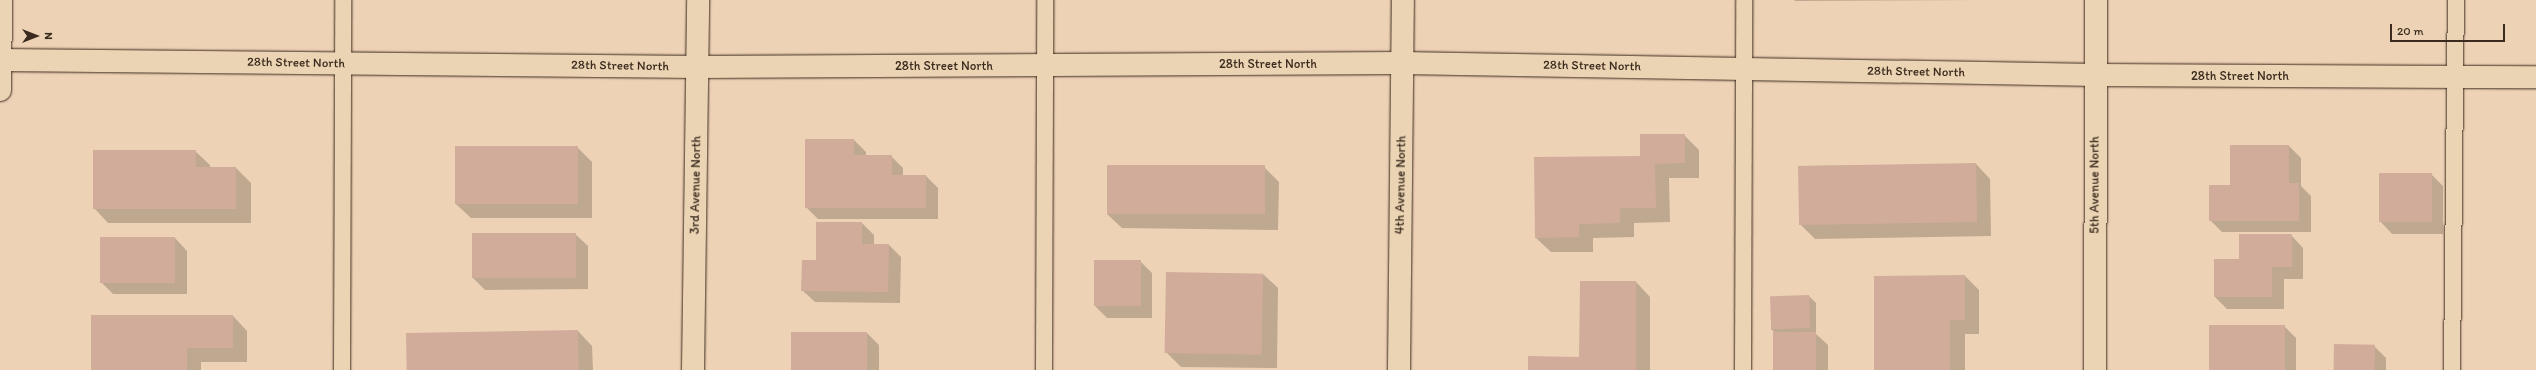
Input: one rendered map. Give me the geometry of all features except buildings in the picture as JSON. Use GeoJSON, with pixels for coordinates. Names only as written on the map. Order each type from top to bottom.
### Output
{"type":"FeatureCollection","features":[{"type":"Feature","properties":{"kind":"street"},"geometry":{"type":"LineString","coordinates":[[0,90],[1,0]]}},
{"type":"Feature","properties":{"kind":"street","name":"3rd Avenue North"},"geometry":{"type":"LineString","coordinates":[[694,370],[698,0]]}},
{"type":"Feature","properties":{"kind":"street","name":"4th Avenue North"},"geometry":{"type":"LineString","coordinates":[[1399,370],[1402,0]]}},
{"type":"Feature","properties":{"kind":"street","name":"5th Avenue North"},"geometry":{"type":"LineString","coordinates":[[2095,370],[2096,0]]}},
{"type":"Feature","properties":{"kind":"street","name":"28th Street North"},"geometry":{"type":"LineString","coordinates":[[0,60],[698,67],[1402,63],[2096,75],[2536,77]]}},
{"type":"Feature","properties":{"kind":"lane"},"geometry":{"type":"LineString","coordinates":[[342,370],[343,0]]}},
{"type":"Feature","properties":{"kind":"lane"},"geometry":{"type":"LineString","coordinates":[[1044,370],[1045,0]]}},
{"type":"Feature","properties":{"kind":"lane"},"geometry":{"type":"LineString","coordinates":[[1743,370],[1744,0]]}},
{"type":"Feature","properties":{"kind":"lane"},"geometry":{"type":"LineString","coordinates":[[2452,370],[2456,0]]}}]}
